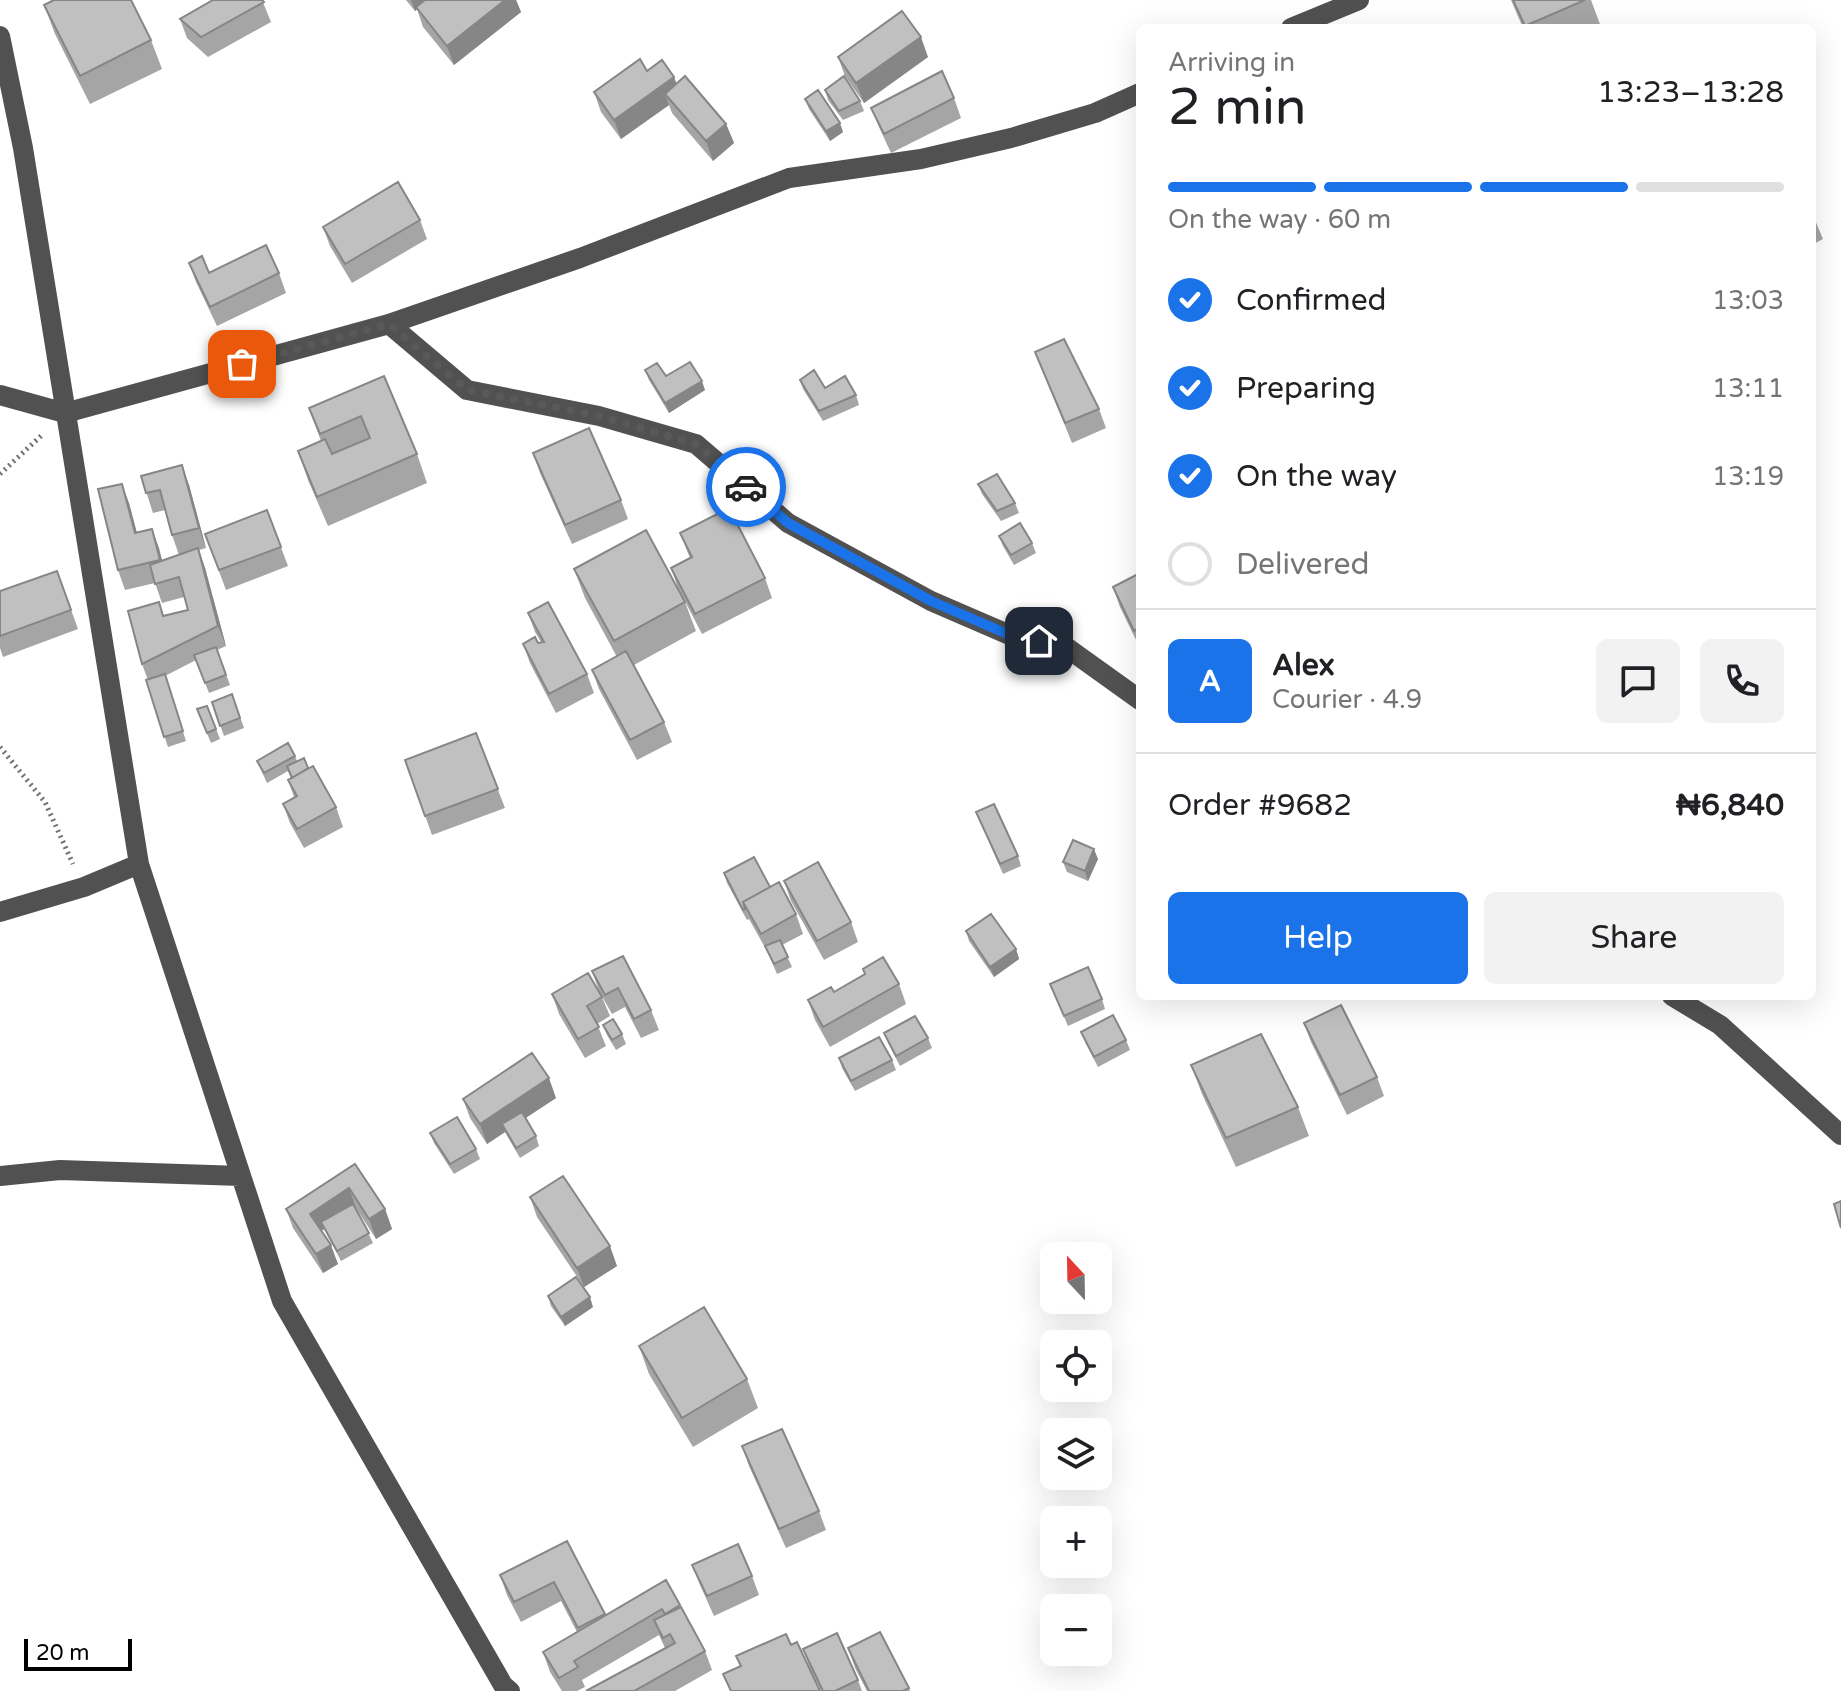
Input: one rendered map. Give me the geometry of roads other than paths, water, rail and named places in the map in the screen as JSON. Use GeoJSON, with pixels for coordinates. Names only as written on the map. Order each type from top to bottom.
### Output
{"type":"FeatureCollection","features":[{"type":"Feature","properties":{"kind":"street"},"geometry":{"type":"LineString","coordinates":[[1301,24],[1359,0]]}},
{"type":"Feature","properties":{"kind":"street"},"geometry":{"type":"LineString","coordinates":[[0,36],[23,148],[139,864],[282,1301],[503,1685],[510,1691]]}},
{"type":"Feature","properties":{"kind":"street"},"geometry":{"type":"LineString","coordinates":[[0,395],[65,413],[389,324],[580,258],[789,178],[921,159],[1011,138],[1095,113],[1136,95]]}},
{"type":"Feature","properties":{"kind":"street"},"geometry":{"type":"LineString","coordinates":[[389,324],[467,390],[599,416],[696,444],[788,523],[931,601],[1012,636],[1066,647],[1136,697]]}},
{"type":"Feature","properties":{"kind":"street"},"geometry":{"type":"LineString","coordinates":[[0,912],[84,887],[139,864]]}},
{"type":"Feature","properties":{"kind":"street"},"geometry":{"type":"LineString","coordinates":[[1679,1000],[1720,1025],[1841,1135]]}},
{"type":"Feature","properties":{"kind":"street"},"geometry":{"type":"LineString","coordinates":[[0,1176],[60,1170],[241,1176]]}}]}
